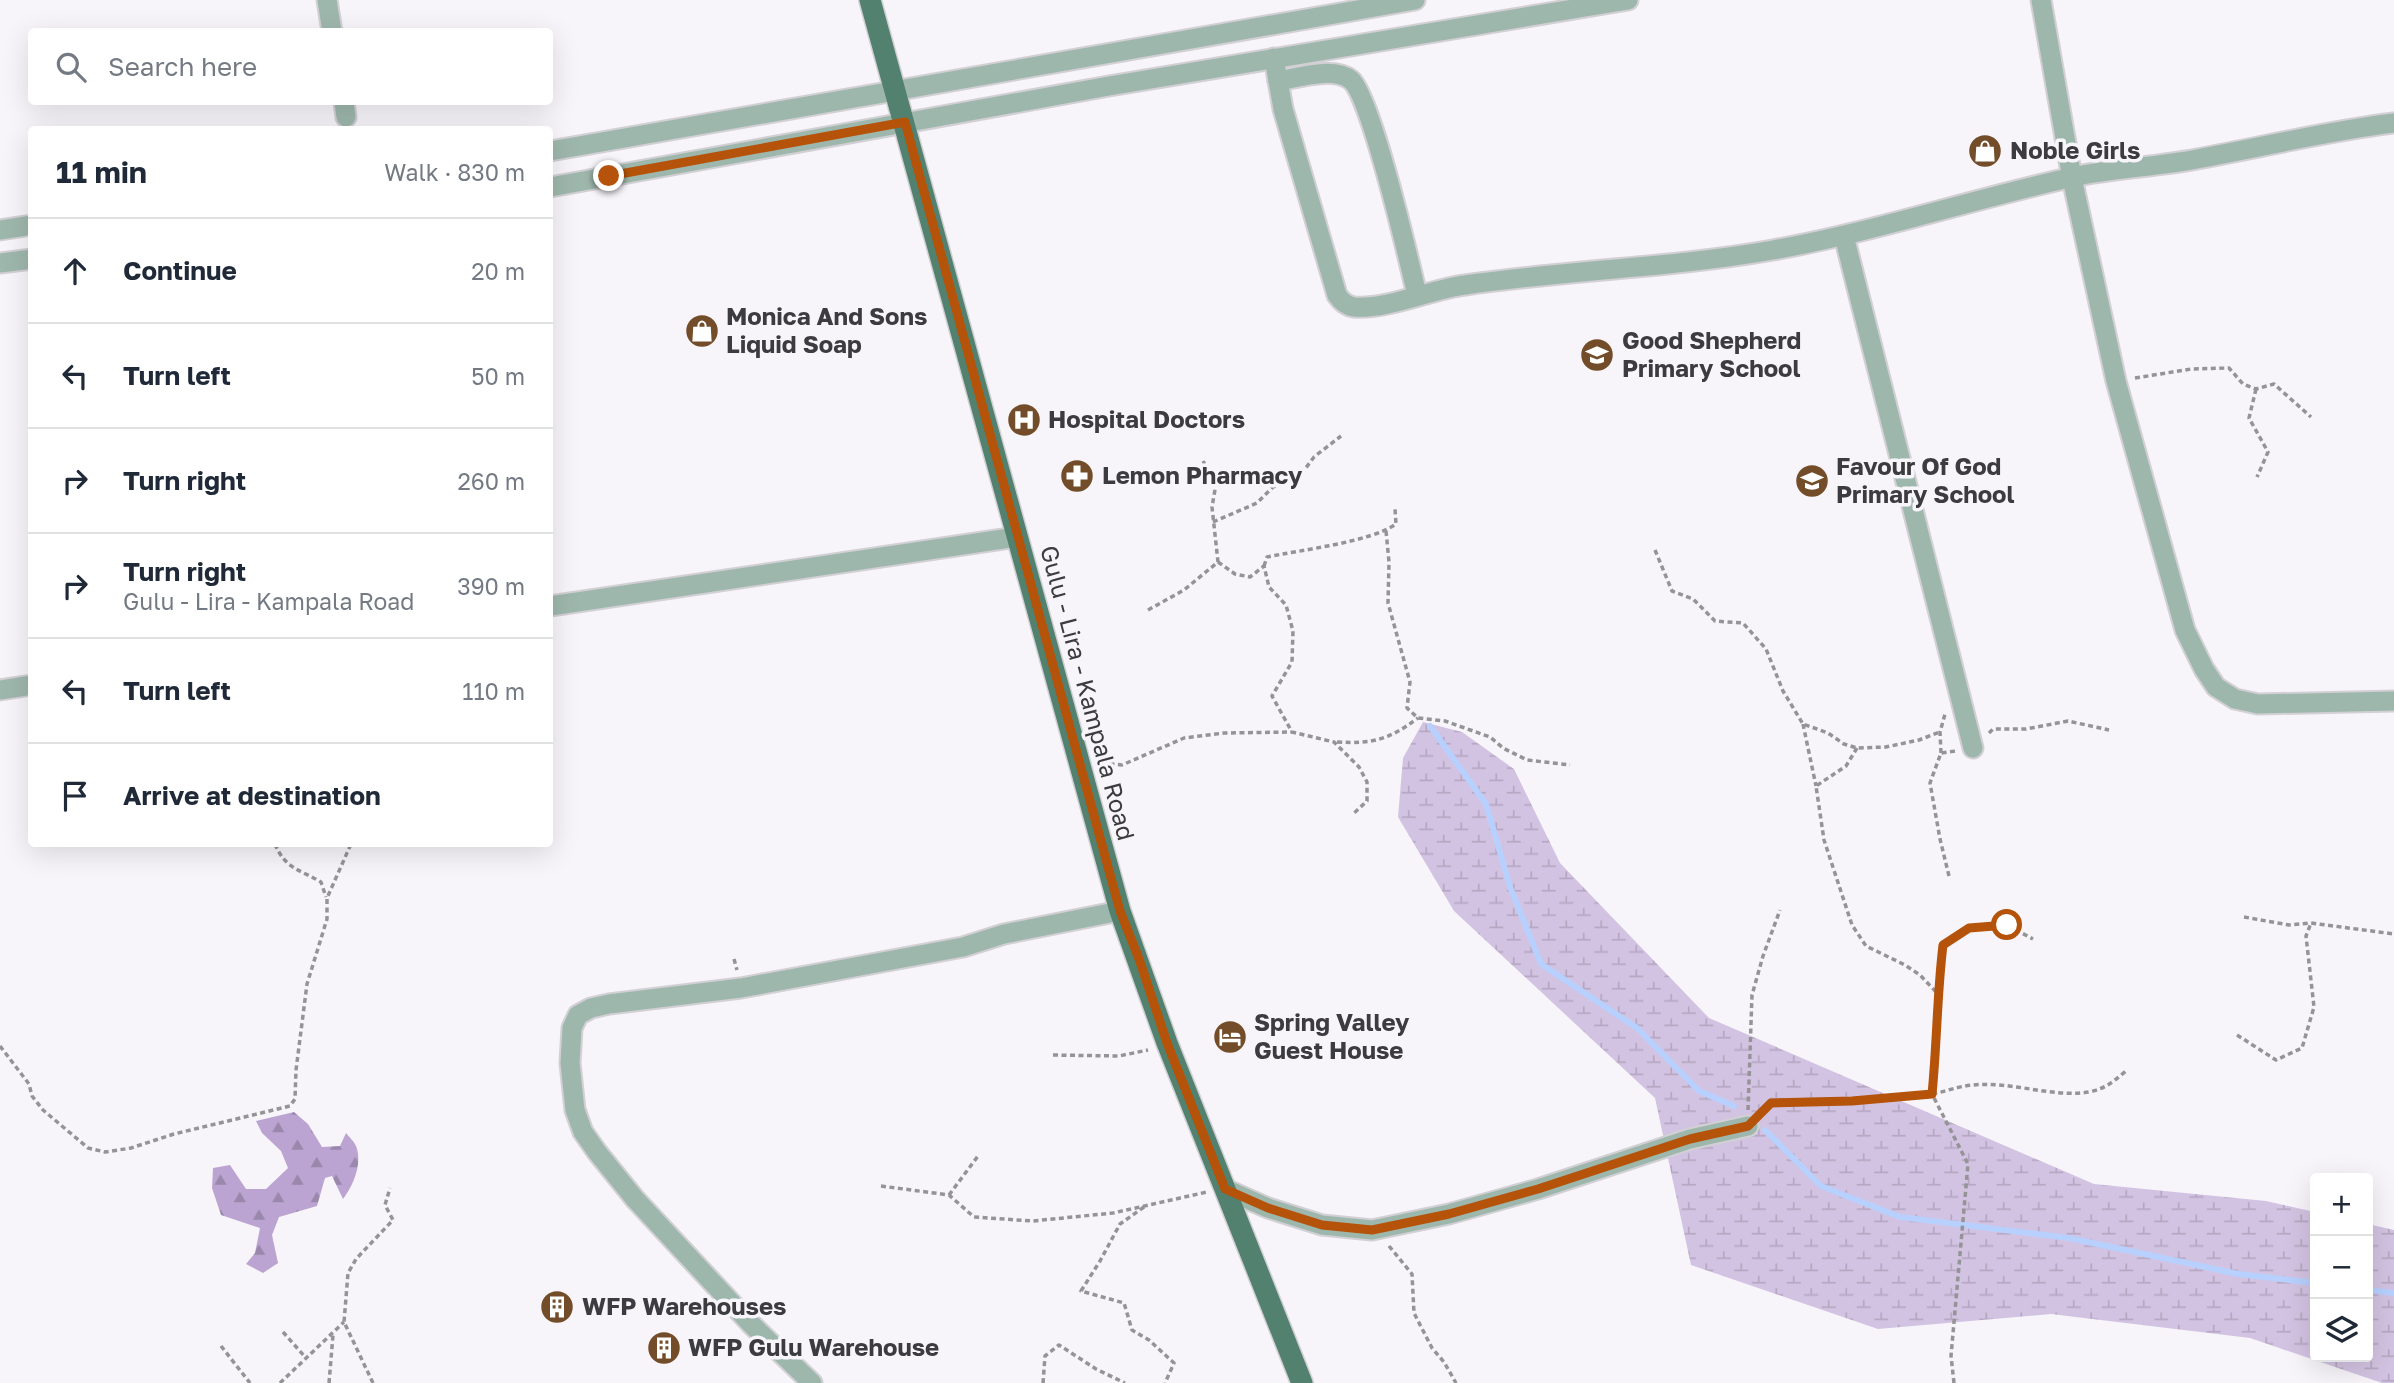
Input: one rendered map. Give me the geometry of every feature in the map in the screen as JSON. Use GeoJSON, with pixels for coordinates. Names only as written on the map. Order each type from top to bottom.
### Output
{"type":"FeatureCollection","features":[{"type":"Feature","properties":{"kind":"main road","name":"Gulu - Lira - Kampala Road"},"geometry":{"type":"LineString","coordinates":[[870,0],[1120,911],[1167,1043],[1302,1383]]}},
{"type":"Feature","properties":{"kind":"street"},"geometry":{"type":"LineString","coordinates":[[327,0],[331,28]]}},
{"type":"Feature","properties":{"kind":"street"},"geometry":{"type":"LineString","coordinates":[[553,150],[1415,0]]}},
{"type":"Feature","properties":{"kind":"street"},"geometry":{"type":"LineString","coordinates":[[553,186],[905,122],[1628,0]]}},
{"type":"Feature","properties":{"kind":"street"},"geometry":{"type":"LineString","coordinates":[[2041,0],[2072,178],[2116,381],[2185,630],[2204,669],[2216,687],[2235,699],[2258,704],[2394,701]]}},
{"type":"Feature","properties":{"kind":"street"},"geometry":{"type":"LineString","coordinates":[[1274,58],[1283,109],[1337,295],[1342,302],[1352,307],[1369,306],[1469,284],[1597,272],[1771,250],[1844,236],[2114,169],[2194,160],[2345,129],[2394,123]]}},
{"type":"Feature","properties":{"kind":"street"},"geometry":{"type":"LineString","coordinates":[[1278,81],[1330,74],[1352,81],[1359,91],[1374,134],[1417,295]]}},
{"type":"Feature","properties":{"kind":"street"},"geometry":{"type":"LineString","coordinates":[[0,230],[28,226]]}},
{"type":"Feature","properties":{"kind":"street"},"geometry":{"type":"LineString","coordinates":[[1844,236],[1973,748]]}},
{"type":"Feature","properties":{"kind":"street"},"geometry":{"type":"LineString","coordinates":[[0,263],[28,259]]}},
{"type":"Feature","properties":{"kind":"street"},"geometry":{"type":"LineString","coordinates":[[553,606],[1017,537]]}},
{"type":"Feature","properties":{"kind":"street"},"geometry":{"type":"LineString","coordinates":[[0,690],[28,686]]}},
{"type":"Feature","properties":{"kind":"street"},"geometry":{"type":"LineString","coordinates":[[812,1383],[751,1324],[644,1209],[606,1165],[583,1132],[575,1110],[570,1063],[572,1028],[578,1015],[591,1008],[609,1004],[741,988],[963,947],[1004,933],[1120,911]]}},
{"type":"Feature","properties":{"kind":"street"},"geometry":{"type":"LineString","coordinates":[[1225,1189],[1268,1208],[1322,1225],[1372,1230],[1449,1214],[1538,1189],[1690,1139],[1748,1126]]}},
{"type":"Feature","properties":{"kind":"path"},"geometry":{"type":"LineString","coordinates":[[2116,381],[2191,369],[2229,368],[2243,384],[2256,389],[2274,384],[2311,417]]}},
{"type":"Feature","properties":{"kind":"path"},"geometry":{"type":"LineString","coordinates":[[2256,389],[2249,418],[2268,452],[2257,477]]}},
{"type":"Feature","properties":{"kind":"path"},"geometry":{"type":"LineString","coordinates":[[1213,522],[1257,503],[1273,487],[1299,477],[1314,457],[1341,436]]}},
{"type":"Feature","properties":{"kind":"path"},"geometry":{"type":"LineString","coordinates":[[1203,461],[1216,484],[1212,507],[1218,562],[1235,574],[1250,578],[1264,566],[1267,557],[1386,531],[1396,524],[1395,509]]}},
{"type":"Feature","properties":{"kind":"path"},"geometry":{"type":"LineString","coordinates":[[1386,531],[1389,562],[1388,603],[1410,682],[1407,708],[1418,718],[1445,721],[1490,737],[1503,748],[1527,760],[1570,765]]}},
{"type":"Feature","properties":{"kind":"path"},"geometry":{"type":"LineString","coordinates":[[1655,550],[1672,591],[1693,599],[1715,621],[1743,623],[1766,649],[1783,691],[1802,724],[1816,786],[1824,840],[1852,925],[1866,946],[1905,965],[1920,975],[1937,993]]}},
{"type":"Feature","properties":{"kind":"path"},"geometry":{"type":"LineString","coordinates":[[1148,610],[1184,590],[1218,562]]}},
{"type":"Feature","properties":{"kind":"path"},"geometry":{"type":"LineString","coordinates":[[1264,566],[1269,587],[1286,606],[1293,631],[1292,662],[1272,696],[1292,732]]}},
{"type":"Feature","properties":{"kind":"path"},"geometry":{"type":"LineString","coordinates":[[1078,761],[1122,765],[1184,738],[1224,733],[1292,732],[1334,742],[1364,744],[1392,735],[1418,718]]}},
{"type":"Feature","properties":{"kind":"path"},"geometry":{"type":"LineString","coordinates":[[1949,876],[1930,783],[1941,753],[1973,748],[1993,729],[2026,729],[2068,721],[2109,730]]}},
{"type":"Feature","properties":{"kind":"path"},"geometry":{"type":"LineString","coordinates":[[1802,724],[1828,733],[1844,744],[1857,748],[1886,747],[1940,732]]}},
{"type":"Feature","properties":{"kind":"path"},"geometry":{"type":"LineString","coordinates":[[1334,742],[1359,767],[1367,782],[1367,801],[1353,814]]}},
{"type":"Feature","properties":{"kind":"path"},"geometry":{"type":"LineString","coordinates":[[1816,786],[1846,766],[1857,748]]}},
{"type":"Feature","properties":{"kind":"path"},"geometry":{"type":"LineString","coordinates":[[0,1046],[29,1084],[32,1096],[43,1110],[88,1148],[105,1152],[131,1148],[174,1134],[290,1106],[295,1099],[307,984],[327,919],[327,898],[321,882],[296,871],[279,854],[276,847]]}},
{"type":"Feature","properties":{"kind":"path"},"geometry":{"type":"LineString","coordinates":[[327,898],[350,847]]}},
{"type":"Feature","properties":{"kind":"path"},"geometry":{"type":"LineString","coordinates":[[1748,1126],[1752,995],[1780,910]]}},
{"type":"Feature","properties":{"kind":"path"},"geometry":{"type":"LineString","coordinates":[[2244,918],[2289,925],[2311,923],[2394,934]]}},
{"type":"Feature","properties":{"kind":"path"},"geometry":{"type":"LineString","coordinates":[[2236,1035],[2276,1060],[2302,1048],[2314,1007],[2306,936],[2311,923]]}},
{"type":"Feature","properties":{"kind":"path"},"geometry":{"type":"LineString","coordinates":[[1954,1383],[1951,1356],[1968,1164],[1932,1094],[1937,993],[1943,945],[1969,928],[2007,925],[2034,939]]}},
{"type":"Feature","properties":{"kind":"path"},"geometry":{"type":"LineString","coordinates":[[1053,1055],[1136,1054],[1167,1043]]}},
{"type":"Feature","properties":{"kind":"path"},"geometry":{"type":"LineString","coordinates":[[1748,1126],[1771,1103],[1852,1101],[1932,1094],[1973,1085],[2023,1086],[2053,1093],[2089,1092],[2108,1086],[2126,1071]]}},
{"type":"Feature","properties":{"kind":"path"},"geometry":{"type":"LineString","coordinates":[[949,1195],[978,1156]]}},
{"type":"Feature","properties":{"kind":"path"},"geometry":{"type":"LineString","coordinates":[[881,1186],[949,1195],[974,1217],[1033,1221],[1113,1213],[1225,1189]]}},
{"type":"Feature","properties":{"kind":"path"},"geometry":{"type":"LineString","coordinates":[[373,1383],[344,1322],[348,1273],[351,1265],[394,1220],[385,1205],[390,1188]]}},
{"type":"Feature","properties":{"kind":"path"},"geometry":{"type":"LineString","coordinates":[[1149,1204],[1120,1223],[1081,1291],[1124,1303],[1132,1330],[1149,1340],[1174,1363],[1165,1383]]}},
{"type":"Feature","properties":{"kind":"path"},"geometry":{"type":"LineString","coordinates":[[1372,1230],[1397,1254],[1412,1274],[1413,1312],[1432,1348],[1456,1383]]}},
{"type":"Feature","properties":{"kind":"path"},"geometry":{"type":"LineString","coordinates":[[280,1383],[344,1322]]}},
{"type":"Feature","properties":{"kind":"path"},"geometry":{"type":"LineString","coordinates":[[283,1332],[306,1359]]}},
{"type":"Feature","properties":{"kind":"path"},"geometry":{"type":"LineString","coordinates":[[329,1383],[333,1333]]}},
{"type":"Feature","properties":{"kind":"path"},"geometry":{"type":"LineString","coordinates":[[1043,1383],[1045,1356],[1059,1345],[1125,1383]]}},
{"type":"Feature","properties":{"kind":"path"},"geometry":{"type":"LineString","coordinates":[[221,1346],[250,1383]]}},
{"type":"Feature","properties":{"kind":"green space"},"geometry":{"type":"Polygon","coordinates":[[[1423,722],[1462,732],[1514,769],[1560,863],[1709,1018],[2094,1184],[2266,1201],[2310,1211],[2310,1358],[2250,1338],[2051,1314],[1878,1329],[1691,1265],[1655,1098],[1454,911],[1398,817],[1403,758],[1423,722]]]}},
{"type":"Feature","properties":{"kind":"green space"},"geometry":{"type":"Polygon","coordinates":[[[294,1112],[308,1124],[322,1147],[340,1146],[346,1133],[356,1146],[358,1167],[343,1199],[332,1176],[325,1178],[317,1206],[279,1217],[272,1235],[278,1263],[263,1273],[246,1264],[255,1253],[260,1228],[221,1215],[212,1188],[213,1168],[230,1165],[246,1189],[266,1189],[288,1168],[281,1151],[262,1133],[256,1121],[294,1112]]]}},
{"type":"Feature","properties":{"kind":"green space"},"geometry":{"type":"Polygon","coordinates":[[[2373,1225],[2394,1230],[2394,1383],[2382,1383],[2320,1362],[2373,1362],[2373,1225]]]}},
{"type":"Feature","properties":{"kind":"waterway"},"geometry":{"type":"LineString","coordinates":[[1430,726],[1486,804],[1510,887],[1541,964],[1637,1028],[1699,1091],[1734,1106]]}},
{"type":"Feature","properties":{"kind":"waterway"},"geometry":{"type":"LineString","coordinates":[[1765,1130],[1821,1186],[1900,1217],[2069,1238],[2238,1274],[2310,1282]]}},
{"type":"Feature","properties":{"kind":"waterway"},"geometry":{"type":"LineString","coordinates":[[2373,1291],[2394,1293]]}},
{"type":"Feature","properties":{"kind":"place","name":"Noble Girls"},"geometry":{"type":"Point","coordinates":[1985,151]}},
{"type":"Feature","properties":{"kind":"place","name":"Monica And Sons Liquid Soap"},"geometry":{"type":"Point","coordinates":[702,331]}},
{"type":"Feature","properties":{"kind":"place","name":"Good Shepherd Primary School"},"geometry":{"type":"Point","coordinates":[1597,355]}},
{"type":"Feature","properties":{"kind":"place","name":"Hospital Doctors"},"geometry":{"type":"Point","coordinates":[1024,420]}},
{"type":"Feature","properties":{"kind":"place","name":"Lemon Pharmacy"},"geometry":{"type":"Point","coordinates":[1077,476]}},
{"type":"Feature","properties":{"kind":"place","name":"Favour Of God Primary School"},"geometry":{"type":"Point","coordinates":[1812,481]}},
{"type":"Feature","properties":{"kind":"place","name":"Spring Valley Guest House"},"geometry":{"type":"Point","coordinates":[1230,1037]}},
{"type":"Feature","properties":{"kind":"place","name":"WFP Warehouses"},"geometry":{"type":"Point","coordinates":[557,1307]}},
{"type":"Feature","properties":{"kind":"place","name":"WFP Gulu Warehouse"},"geometry":{"type":"Point","coordinates":[664,1348]}},
{"type":"Feature","properties":{"kind":"route"},"geometry":{"type":"LineString","coordinates":[[609,176],[905,122],[1120,911],[1167,1043],[1225,1189],[1268,1208],[1322,1225],[1372,1230],[1449,1214],[1538,1189],[1690,1139],[1748,1126],[1771,1103],[1852,1101],[1932,1094],[1937,993],[1943,945],[1969,928],[2007,925]]}}]}
